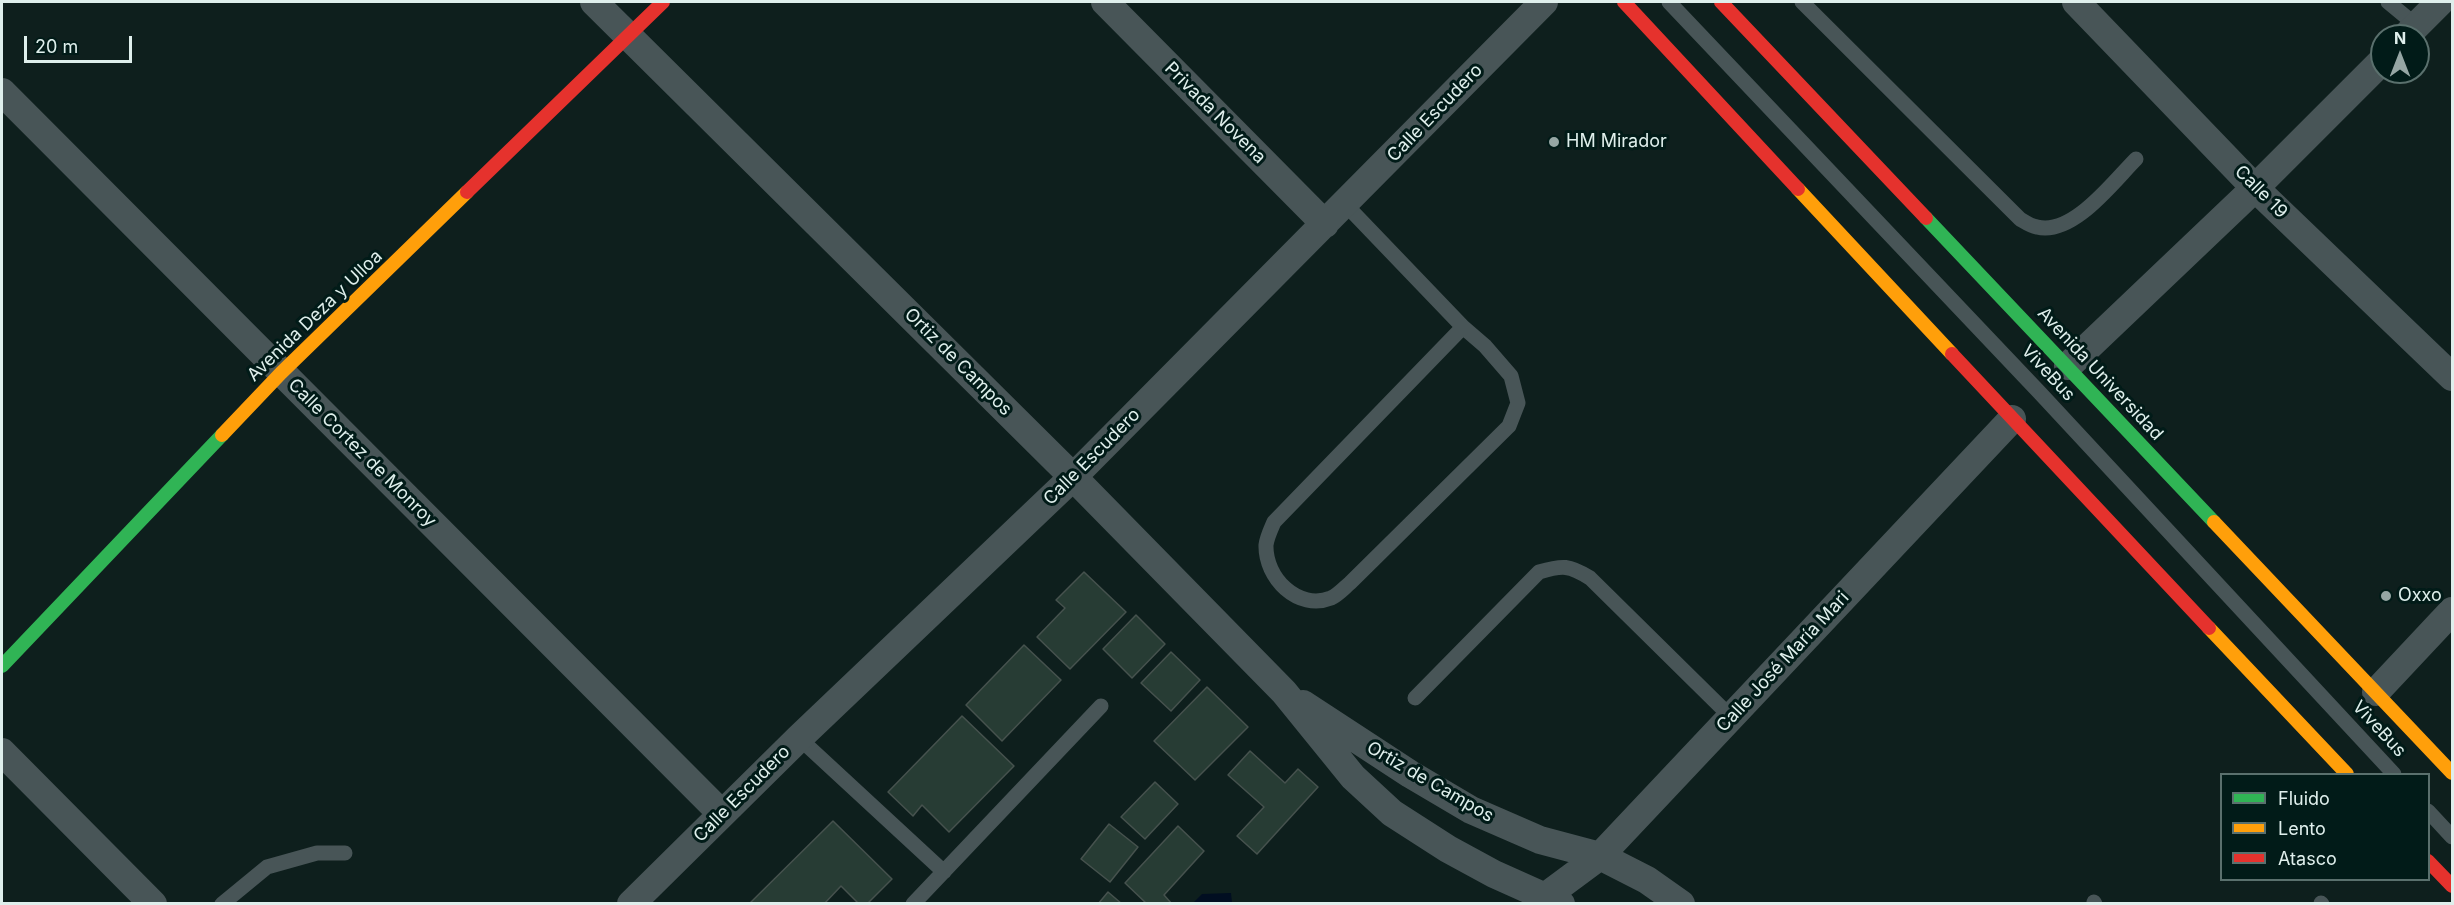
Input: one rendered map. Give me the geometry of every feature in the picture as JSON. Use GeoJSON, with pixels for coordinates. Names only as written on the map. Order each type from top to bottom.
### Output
{"type":"FeatureCollection","features":[{"type":"Feature","properties":{"kind":"main road","name":"Avenida Deza y Ulloa"},"geometry":{"type":"LineString","coordinates":[[2,666],[281,373],[663,2]]}},
{"type":"Feature","properties":{"kind":"main road"},"geometry":{"type":"LineString","coordinates":[[1624,2],[2012,419],[2346,773]]}},
{"type":"Feature","properties":{"kind":"main road","name":"Avenida Universidad"},"geometry":{"type":"LineString","coordinates":[[1721,2],[2452,773]]}},
{"type":"Feature","properties":{"kind":"main road"},"geometry":{"type":"LineString","coordinates":[[2430,863],[2452,886]]}},
{"type":"Feature","properties":{"kind":"street","name":"Ortiz de Campos"},"geometry":{"type":"LineString","coordinates":[[594,2],[1073,477],[1284,692],[1353,777],[1392,813],[1457,854],[1547,901]]}},
{"type":"Feature","properties":{"kind":"street","name":"Privada Novena"},"geometry":{"type":"LineString","coordinates":[[1105,2],[1325,224]]}},
{"type":"Feature","properties":{"kind":"street","name":"Calle Escudero"},"geometry":{"type":"LineString","coordinates":[[631,903],[799,738],[1073,477],[1544,2]]}},
{"type":"Feature","properties":{"kind":"street","name":"Calle 19"},"geometry":{"type":"LineString","coordinates":[[2076,2],[2255,188],[2452,377]]}},
{"type":"Feature","properties":{"kind":"street"},"geometry":{"type":"LineString","coordinates":[[2419,24],[2440,2]]}},
{"type":"Feature","properties":{"kind":"street"},"geometry":{"type":"LineString","coordinates":[[2068,366],[2255,188],[2370,73]]}},
{"type":"Feature","properties":{"kind":"street","name":"Calle Cortez de Monroy"},"geometry":{"type":"LineString","coordinates":[[2,92],[722,814]]}},
{"type":"Feature","properties":{"kind":"street","name":"Calle José María Mari"},"geometry":{"type":"LineString","coordinates":[[1547,901],[1600,856],[2012,419]]}},
{"type":"Feature","properties":{"kind":"street"},"geometry":{"type":"LineString","coordinates":[[2376,692],[2452,611]]}},
{"type":"Feature","properties":{"kind":"street","name":"Ortiz de Campos"},"geometry":{"type":"LineString","coordinates":[[1284,692],[1410,774],[1471,810],[1540,840],[1600,856],[1647,880],[1681,903]]}},
{"type":"Feature","properties":{"kind":"street"},"geometry":{"type":"LineString","coordinates":[[2,752],[153,903]]}},
{"type":"Feature","properties":{"kind":"lane","name":"ViveBus"},"geometry":{"type":"LineString","coordinates":[[1669,2],[2040,393],[2393,773]]}},
{"type":"Feature","properties":{"kind":"lane"},"geometry":{"type":"LineString","coordinates":[[1802,2],[2020,219],[2036,227],[2055,227],[2076,218],[2136,159]]}},
{"type":"Feature","properties":{"kind":"lane"},"geometry":{"type":"LineString","coordinates":[[2388,2],[2406,24]]}},
{"type":"Feature","properties":{"kind":"lane"},"geometry":{"type":"LineString","coordinates":[[1346,204],[1463,327],[1485,346],[1511,376],[1518,403],[1509,426],[1350,583],[1332,597],[1306,600],[1281,587],[1269,568],[1266,544],[1274,522],[1463,327]]}},
{"type":"Feature","properties":{"kind":"lane"},"geometry":{"type":"LineString","coordinates":[[1415,698],[1539,572],[1559,566],[1573,568],[1590,578],[1731,717]]}},
{"type":"Feature","properties":{"kind":"lane"},"geometry":{"type":"LineString","coordinates":[[913,903],[1101,706]]}},
{"type":"Feature","properties":{"kind":"lane"},"geometry":{"type":"LineString","coordinates":[[799,738],[944,872]]}},
{"type":"Feature","properties":{"kind":"lane"},"geometry":{"type":"LineString","coordinates":[[2430,813],[2452,837]]}},
{"type":"Feature","properties":{"kind":"lane"},"geometry":{"type":"LineString","coordinates":[[222,903],[267,867],[317,853],[345,853]]}},
{"type":"Feature","properties":{"kind":"water"},"geometry":{"type":"Polygon","coordinates":[[[1231,893],[1232,903],[1193,903],[1202,894],[1231,893]]]}},
{"type":"Feature","properties":{"kind":"building"},"geometry":{"type":"Polygon","coordinates":[[[1084,572],[1126,612],[1070,669],[1037,637],[1065,608],[1056,600],[1084,572]]]}},
{"type":"Feature","properties":{"kind":"building"},"geometry":{"type":"Polygon","coordinates":[[[1136,615],[1165,644],[1132,678],[1103,649],[1136,615]]]}},
{"type":"Feature","properties":{"kind":"building"},"geometry":{"type":"Polygon","coordinates":[[[1024,645],[1061,680],[1002,741],[966,705],[1024,645]]]}},
{"type":"Feature","properties":{"kind":"building"},"geometry":{"type":"Polygon","coordinates":[[[1171,652],[1200,680],[1171,711],[1141,683],[1171,652]]]}},
{"type":"Feature","properties":{"kind":"building"},"geometry":{"type":"Polygon","coordinates":[[[1207,687],[1248,727],[1195,780],[1154,741],[1207,687]]]}},
{"type":"Feature","properties":{"kind":"building"},"geometry":{"type":"Polygon","coordinates":[[[962,716],[1014,766],[949,832],[922,805],[913,816],[888,792],[962,716]]]}},
{"type":"Feature","properties":{"kind":"building"},"geometry":{"type":"Polygon","coordinates":[[[1250,751],[1285,783],[1298,769],[1318,787],[1257,854],[1237,836],[1264,807],[1228,775],[1250,751]]]}},
{"type":"Feature","properties":{"kind":"building"},"geometry":{"type":"Polygon","coordinates":[[[1155,782],[1178,804],[1145,839],[1121,817],[1155,782]]]}},
{"type":"Feature","properties":{"kind":"building"},"geometry":{"type":"Polygon","coordinates":[[[833,821],[892,879],[867,904],[859,904],[841,886],[824,904],[749,904],[833,821]]]}},
{"type":"Feature","properties":{"kind":"building"},"geometry":{"type":"Polygon","coordinates":[[[1109,824],[1138,847],[1110,882],[1081,859],[1109,824]]]}},
{"type":"Feature","properties":{"kind":"building"},"geometry":{"type":"Polygon","coordinates":[[[1178,826],[1204,851],[1164,895],[1172,904],[1147,904],[1125,883],[1178,826]]]}},
{"type":"Feature","properties":{"kind":"building"},"geometry":{"type":"Polygon","coordinates":[[[1108,892],[1122,904],[1098,904],[1108,892]]]}},
{"type":"Feature","properties":{"kind":"traffic: fast"},"geometry":{"type":"LineString","coordinates":[[1926,218],[2214,522]]}},
{"type":"Feature","properties":{"kind":"traffic: fast"},"geometry":{"type":"LineString","coordinates":[[2,666],[222,435]]}},
{"type":"Feature","properties":{"kind":"traffic: slow"},"geometry":{"type":"LineString","coordinates":[[1798,189],[1952,354]]}},
{"type":"Feature","properties":{"kind":"traffic: slow"},"geometry":{"type":"LineString","coordinates":[[222,435],[281,373],[467,192]]}},
{"type":"Feature","properties":{"kind":"traffic: slow"},"geometry":{"type":"LineString","coordinates":[[2214,522],[2452,773]]}},
{"type":"Feature","properties":{"kind":"traffic: slow"},"geometry":{"type":"LineString","coordinates":[[2209,628],[2346,773]]}},
{"type":"Feature","properties":{"kind":"traffic: jam"},"geometry":{"type":"LineString","coordinates":[[467,192],[663,2]]}},
{"type":"Feature","properties":{"kind":"traffic: jam"},"geometry":{"type":"LineString","coordinates":[[1624,2],[1798,189]]}},
{"type":"Feature","properties":{"kind":"traffic: jam"},"geometry":{"type":"LineString","coordinates":[[1721,2],[1926,218]]}},
{"type":"Feature","properties":{"kind":"traffic: jam"},"geometry":{"type":"LineString","coordinates":[[1952,354],[2209,628]]}},
{"type":"Feature","properties":{"kind":"traffic: jam"},"geometry":{"type":"LineString","coordinates":[[2430,863],[2452,886]]}},
{"type":"Feature","properties":{"kind":"place","name":"HM Mirador"},"geometry":{"type":"Point","coordinates":[1554,142]}},
{"type":"Feature","properties":{"kind":"place","name":"Oxxo"},"geometry":{"type":"Point","coordinates":[2386,596]}}]}
